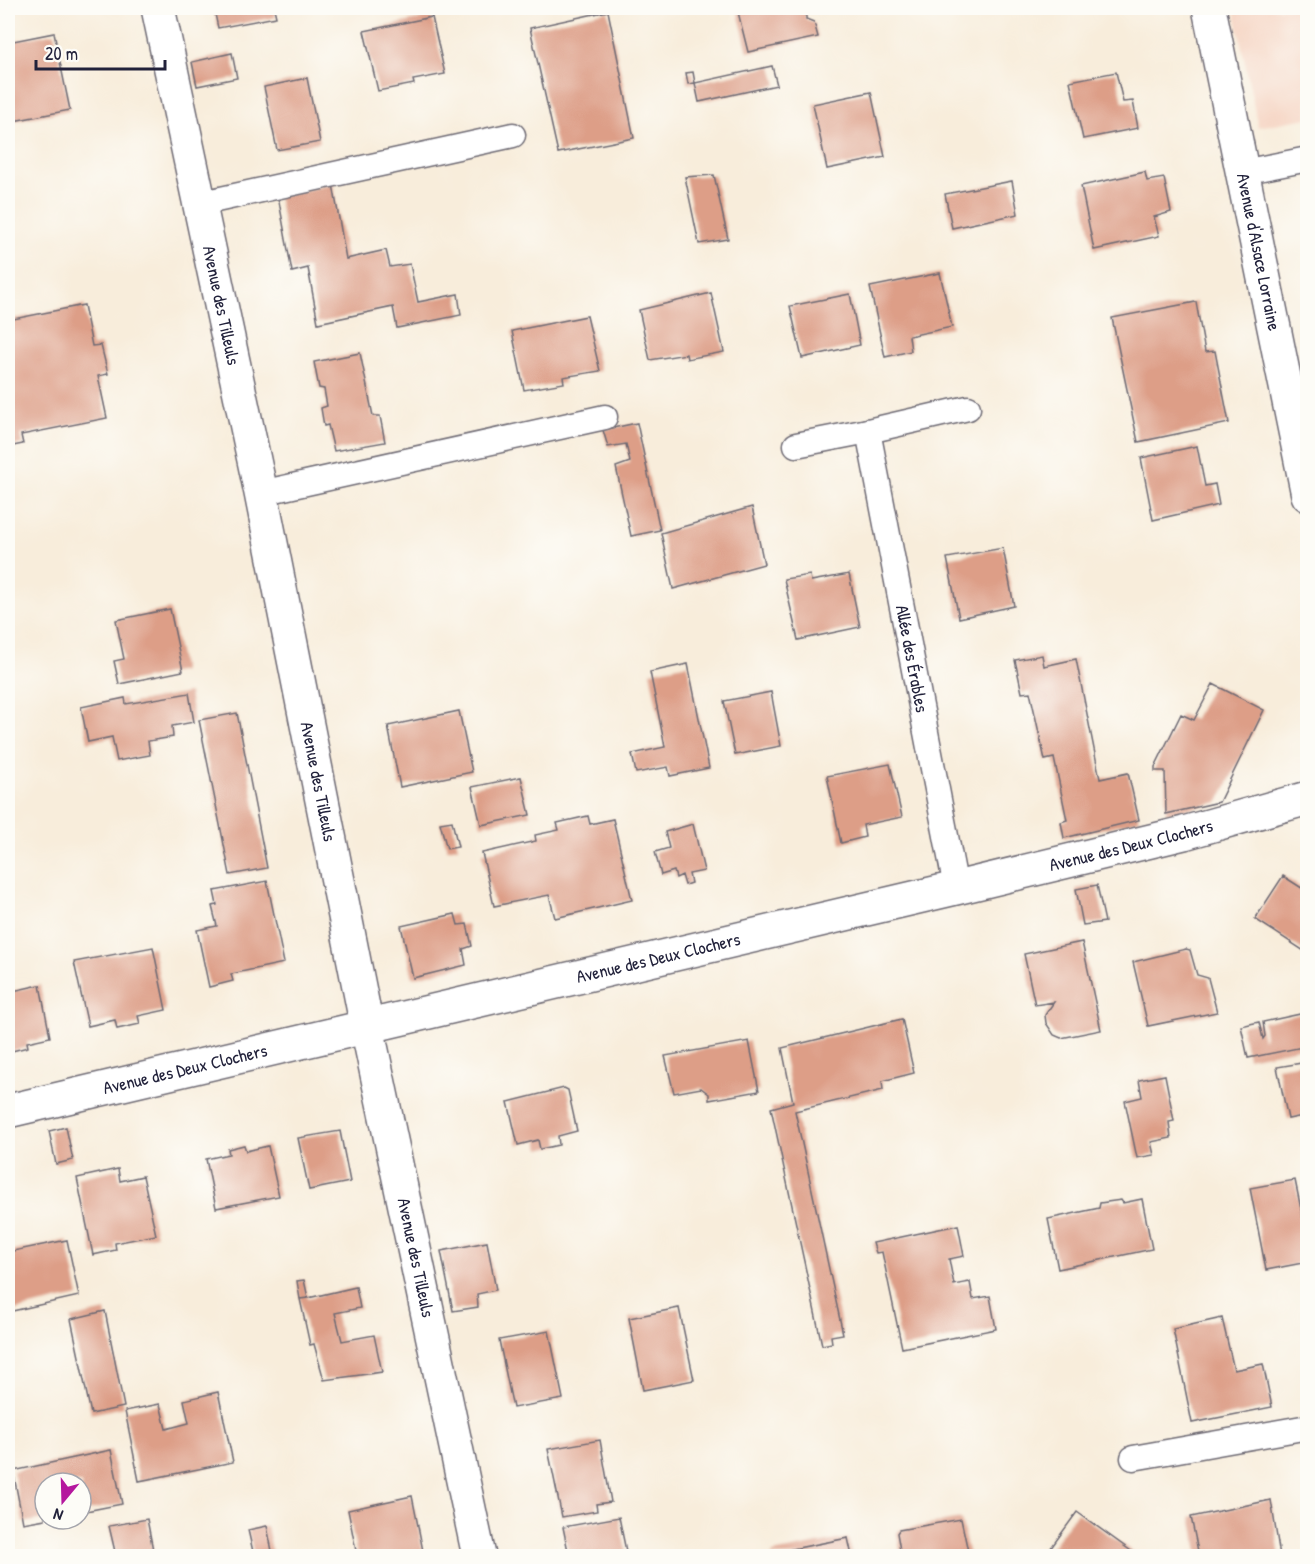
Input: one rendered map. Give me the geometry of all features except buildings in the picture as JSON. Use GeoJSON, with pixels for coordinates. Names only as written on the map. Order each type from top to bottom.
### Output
{"type":"FeatureCollection","features":[{"type":"Feature","properties":{"kind":"street","name":"Avenue des Tilleuls"},"geometry":{"type":"LineString","coordinates":[[158,8],[261,493],[367,1028],[478,1557]]}},
{"type":"Feature","properties":{"kind":"street","name":"Avenue d'Alsace Lorraine"},"geometry":{"type":"LineString","coordinates":[[1209,8],[1308,495]]}},
{"type":"Feature","properties":{"kind":"street","name":"Avenue des Deux Clochers"},"geometry":{"type":"LineString","coordinates":[[8,1112],[1184,833],[1308,798]]}},
{"type":"Feature","properties":{"kind":"lane"},"geometry":{"type":"LineString","coordinates":[[198,204],[513,135]]}},
{"type":"Feature","properties":{"kind":"lane"},"geometry":{"type":"LineString","coordinates":[[1243,172],[1308,159]]}},
{"type":"Feature","properties":{"kind":"lane"},"geometry":{"type":"LineString","coordinates":[[796,445],[968,408]]}},
{"type":"Feature","properties":{"kind":"lane"},"geometry":{"type":"LineString","coordinates":[[261,493],[605,417]]}},
{"type":"Feature","properties":{"kind":"lane","name":"Allée des Érables"},"geometry":{"type":"LineString","coordinates":[[868,431],[956,888]]}},
{"type":"Feature","properties":{"kind":"lane"},"geometry":{"type":"LineString","coordinates":[[1132,1458],[1308,1427]]}},
{"type":"Feature","properties":{"kind":"shaded area"},"geometry":{"type":"Polygon","coordinates":[[[1234,8],[1307,8],[1307,118],[1258,127],[1234,8]]]}}]}
